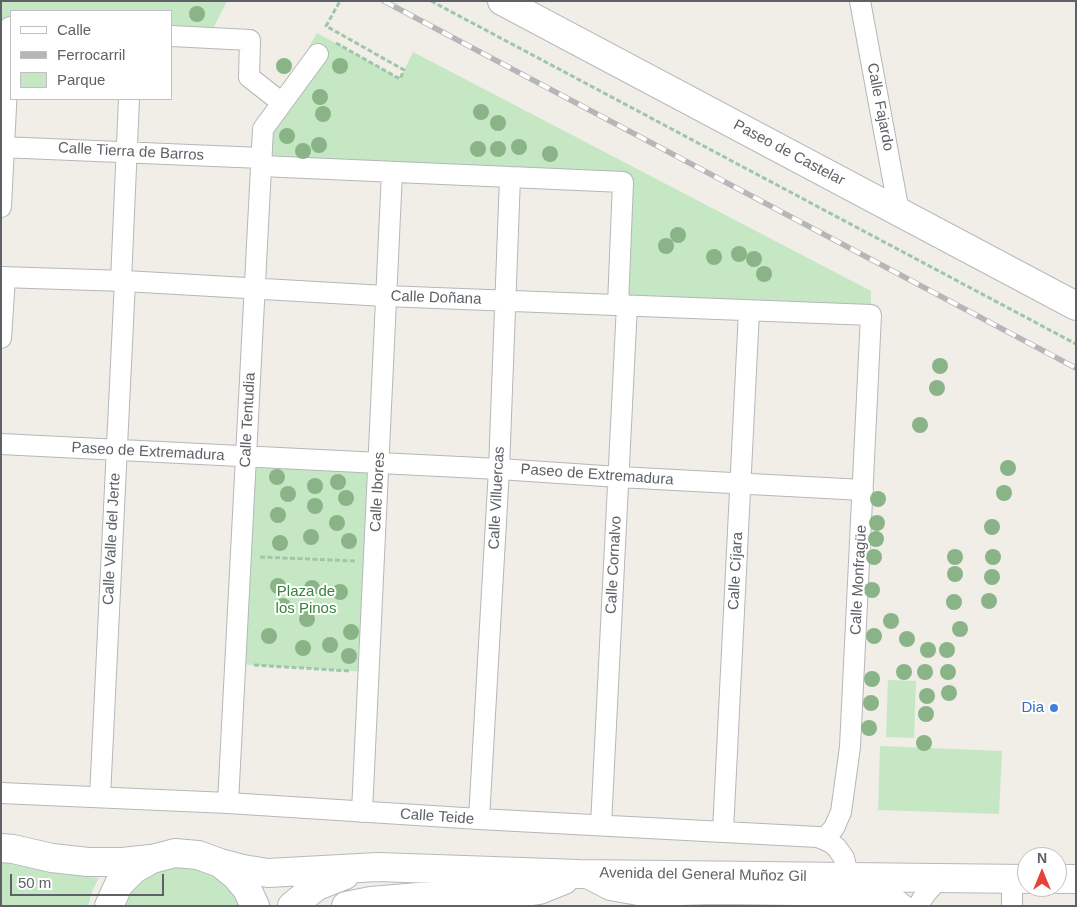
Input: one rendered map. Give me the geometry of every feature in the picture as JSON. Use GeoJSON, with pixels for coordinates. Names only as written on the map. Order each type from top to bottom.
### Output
{"type":"FeatureCollection","features":[{"type":"Feature","properties":{"kind":"main road","name":"Paseo de Castelar"},"geometry":{"type":"LineString","coordinates":[[502,1],[1076,306]]}},
{"type":"Feature","properties":{"kind":"main road"},"geometry":{"type":"LineString","coordinates":[[1,848],[52,858],[88,862],[123,862],[152,859],[175,853],[198,854],[220,863],[268,873],[378,868]]}},
{"type":"Feature","properties":{"kind":"main road"},"geometry":{"type":"LineString","coordinates":[[108,906],[119,884],[134,869],[152,859]]}},
{"type":"Feature","properties":{"kind":"main road"},"geometry":{"type":"LineString","coordinates":[[220,863],[235,875],[247,889],[255,906]]}},
{"type":"Feature","properties":{"kind":"main road","name":"Avenida del General Muñoz Gil"},"geometry":{"type":"LineString","coordinates":[[378,868],[579,874],[939,879],[1017,888]]}},
{"type":"Feature","properties":{"kind":"main road"},"geometry":{"type":"LineString","coordinates":[[292,906],[316,886],[330,880],[378,868]]}},
{"type":"Feature","properties":{"kind":"main road"},"geometry":{"type":"LineString","coordinates":[[346,906],[371,901],[419,898],[491,898],[539,890],[579,874]]}},
{"type":"Feature","properties":{"kind":"street","name":"Calle Fajardo"},"geometry":{"type":"LineString","coordinates":[[860,1],[899,212]]}},
{"type":"Feature","properties":{"kind":"street"},"geometry":{"type":"LineString","coordinates":[[1,207],[7,26]]}},
{"type":"Feature","properties":{"kind":"street"},"geometry":{"type":"LineString","coordinates":[[172,36],[250,40],[249,78],[282,103]]}},
{"type":"Feature","properties":{"kind":"street","name":"Calle Tentudia"},"geometry":{"type":"LineString","coordinates":[[228,803],[263,129],[326,48]]}},
{"type":"Feature","properties":{"kind":"street","name":"Calle Valle del Jerte"},"geometry":{"type":"LineString","coordinates":[[100,797],[116,450],[129,100]]}},
{"type":"Feature","properties":{"kind":"street","name":"Calle Tierra de Barros"},"geometry":{"type":"LineString","coordinates":[[3,147],[126,152],[392,172],[510,177]]}},
{"type":"Feature","properties":{"kind":"street","name":"Calle Ibores"},"geometry":{"type":"LineString","coordinates":[[362,812],[392,172]]}},
{"type":"Feature","properties":{"kind":"street","name":"Calle Villuercas"},"geometry":{"type":"LineString","coordinates":[[479,819],[499,468],[510,177]]}},
{"type":"Feature","properties":{"kind":"street","name":"Calle Cornalvo"},"geometry":{"type":"LineString","coordinates":[[510,177],[624,182],[619,477],[601,825]]}},
{"type":"Feature","properties":{"kind":"street"},"geometry":{"type":"LineString","coordinates":[[1,338],[3,277]]}},
{"type":"Feature","properties":{"kind":"street","name":"Calle Doñana"},"geometry":{"type":"LineString","coordinates":[[3,277],[123,281],[385,296],[871,316]]}},
{"type":"Feature","properties":{"kind":"street","name":"Calle Cíjara"},"geometry":{"type":"LineString","coordinates":[[723,831],[749,311]]}},
{"type":"Feature","properties":{"kind":"street","name":"Calle Monfragüe"},"geometry":{"type":"LineString","coordinates":[[824,839],[834,828],[842,812],[850,748],[871,316]]}},
{"type":"Feature","properties":{"kind":"street","name":"Paseo de Extremadura"},"geometry":{"type":"LineString","coordinates":[[1,444],[379,464],[499,468],[619,477],[863,490]]}},
{"type":"Feature","properties":{"kind":"street","name":"Calle Teide"},"geometry":{"type":"LineString","coordinates":[[1,793],[228,803],[479,819],[723,831],[818,837],[824,839]]}},
{"type":"Feature","properties":{"kind":"street"},"geometry":{"type":"LineString","coordinates":[[824,839],[837,848],[844,858],[849,878]]}},
{"type":"Feature","properties":{"kind":"street"},"geometry":{"type":"LineString","coordinates":[[579,874],[610,890],[643,896],[716,894],[881,896],[895,898],[905,906]]}},
{"type":"Feature","properties":{"kind":"street"},"geometry":{"type":"LineString","coordinates":[[918,906],[926,893],[939,879]]}},
{"type":"Feature","properties":{"kind":"path"},"geometry":{"type":"LineString","coordinates":[[326,48],[400,79],[404,70],[326,26],[340,1]]}},
{"type":"Feature","properties":{"kind":"path"},"geometry":{"type":"LineString","coordinates":[[431,1],[1076,344]]}},
{"type":"Feature","properties":{"kind":"path"},"geometry":{"type":"LineString","coordinates":[[242,556],[374,562]]}},
{"type":"Feature","properties":{"kind":"path"},"geometry":{"type":"LineString","coordinates":[[236,664],[369,672]]}},
{"type":"Feature","properties":{"kind":"green space"},"geometry":{"type":"Polygon","coordinates":[[[1,1],[227,1],[213,29],[172,36],[172,10],[10,10],[10,27],[1,26],[1,1]]]}},
{"type":"Feature","properties":{"kind":"green space"},"geometry":{"type":"Polygon","coordinates":[[[317,33],[400,79],[413,52],[871,291],[871,315],[618,305],[623,182],[261,166],[263,129],[318,54],[309,47],[317,33]]]}},
{"type":"Feature","properties":{"kind":"green space","name":"Plaza de los Pinos"},"geometry":{"type":"Polygon","coordinates":[[[247,457],[379,464],[369,672],[236,664],[247,457]]]}},
{"type":"Feature","properties":{"kind":"green space"},"geometry":{"type":"Polygon","coordinates":[[[888,680],[916,681],[914,738],[886,737],[888,680]]]}},
{"type":"Feature","properties":{"kind":"green space"},"geometry":{"type":"Polygon","coordinates":[[[880,746],[1002,751],[999,814],[878,810],[880,746]]]}},
{"type":"Feature","properties":{"kind":"green space"},"geometry":{"type":"Polygon","coordinates":[[[1,860],[9,860],[49,872],[99,878],[93,889],[88,906],[1,906],[1,860]]]}},
{"type":"Feature","properties":{"kind":"green space"},"geometry":{"type":"Polygon","coordinates":[[[185,862],[228,880],[245,906],[119,906],[144,874],[185,862]]]}},
{"type":"Feature","properties":{"kind":"railway"},"geometry":{"type":"LineString","coordinates":[[384,1],[1076,368]]}},
{"type":"Feature","properties":{"kind":"place","name":"Dia"},"geometry":{"type":"Point","coordinates":[1054,708]}}]}
